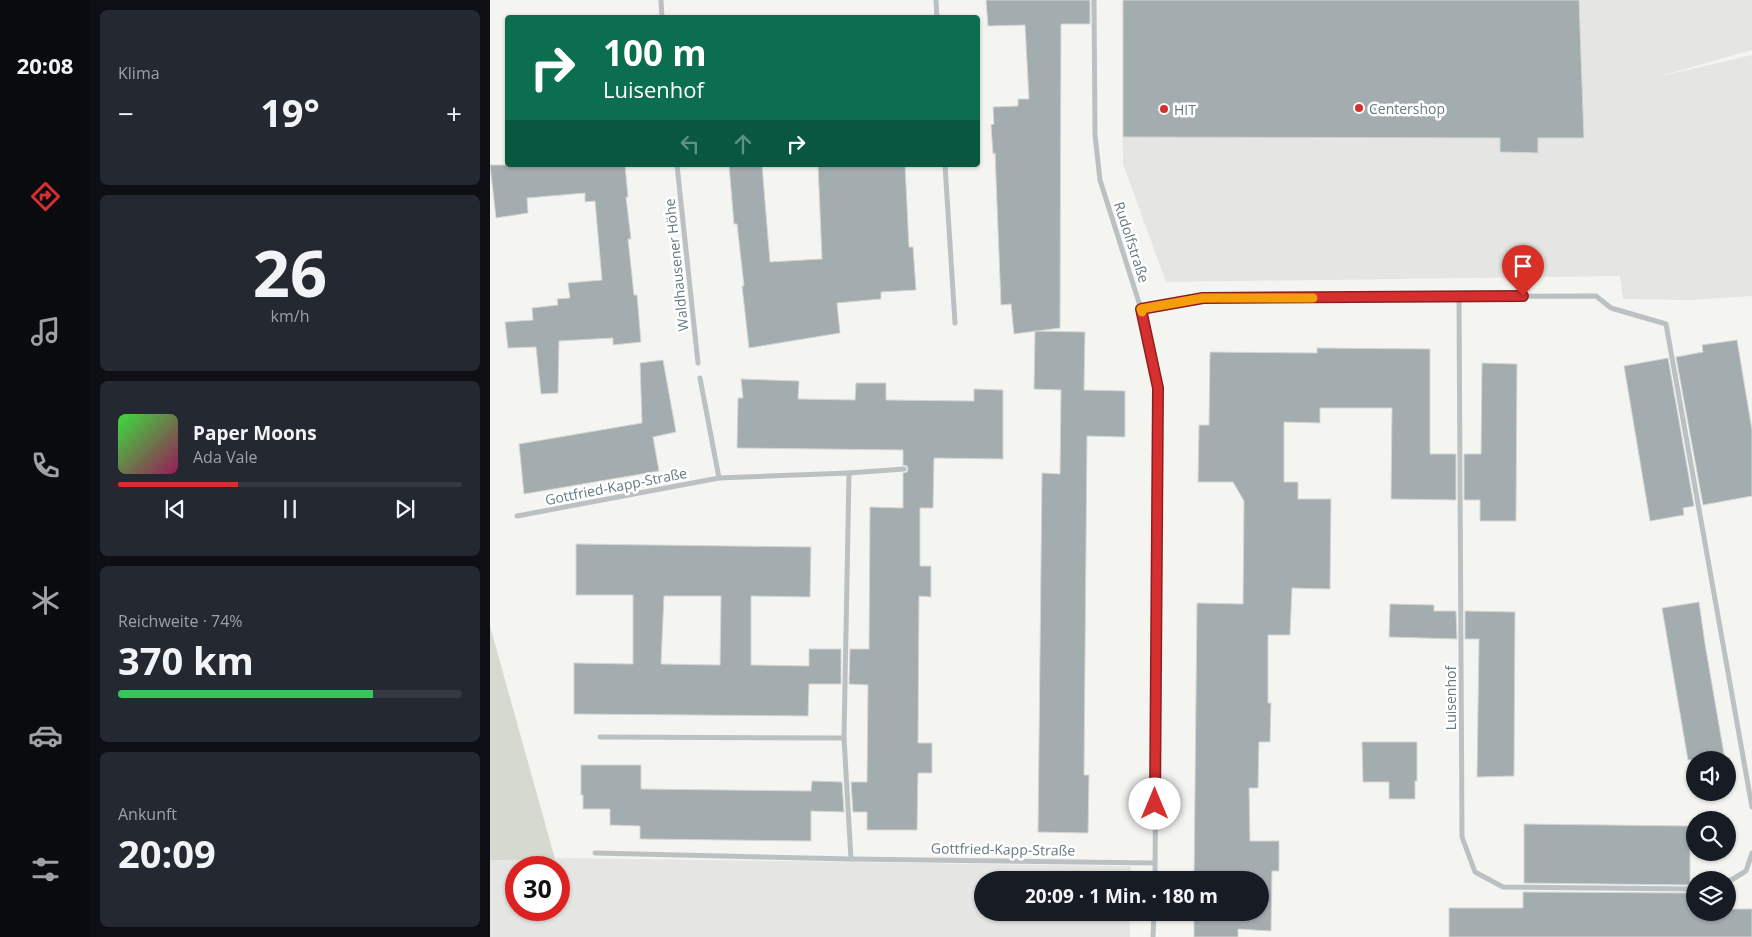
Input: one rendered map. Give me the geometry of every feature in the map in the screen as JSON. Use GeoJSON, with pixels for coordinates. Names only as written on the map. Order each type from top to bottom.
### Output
{"type":"FeatureCollection","features":[{"type":"Feature","properties":{"kind":"street"},"geometry":{"type":"LineString","coordinates":[[661,0],[662,15]]}},
{"type":"Feature","properties":{"kind":"street"},"geometry":{"type":"LineString","coordinates":[[936,0],[937,15]]}},
{"type":"Feature","properties":{"kind":"street","name":"Rudolfstraße"},"geometry":{"type":"LineString","coordinates":[[1094,0],[1095,135],[1100,180],[1141,309],[1158,388],[1155,871]]}},
{"type":"Feature","properties":{"kind":"street","name":"Waldhausener Höhe"},"geometry":{"type":"LineString","coordinates":[[677,167],[698,363]]}},
{"type":"Feature","properties":{"kind":"street"},"geometry":{"type":"LineString","coordinates":[[945,167],[954,323]]}},
{"type":"Feature","properties":{"kind":"street"},"geometry":{"type":"LineString","coordinates":[[1141,309],[1203,298],[1596,296],[1611,308],[1666,324],[1752,807]]}},
{"type":"Feature","properties":{"kind":"street","name":"Luisenhof"},"geometry":{"type":"LineString","coordinates":[[1459,297],[1462,836],[1476,872],[1503,887],[1686,889]]}},
{"type":"Feature","properties":{"kind":"street"},"geometry":{"type":"LineString","coordinates":[[700,378],[719,478]]}},
{"type":"Feature","properties":{"kind":"street","name":"Gottfried-Kapp-Straße"},"geometry":{"type":"LineString","coordinates":[[517,516],[719,478],[904,469]]}},
{"type":"Feature","properties":{"kind":"street"},"geometry":{"type":"LineString","coordinates":[[849,473],[844,738],[850,859]]}},
{"type":"Feature","properties":{"kind":"street"},"geometry":{"type":"LineString","coordinates":[[600,737],[844,738]]}},
{"type":"Feature","properties":{"kind":"street","name":"Gottfried-Kapp-Straße"},"geometry":{"type":"LineString","coordinates":[[595,853],[850,859],[1155,862]]}},
{"type":"Feature","properties":{"kind":"street"},"geometry":{"type":"LineString","coordinates":[[1736,877],[1746,871],[1752,853]]}},
{"type":"Feature","properties":{"kind":"street"},"geometry":{"type":"LineString","coordinates":[[1746,871],[1752,875]]}},
{"type":"Feature","properties":{"kind":"street"},"geometry":{"type":"LineString","coordinates":[[1153,937],[1154,921]]}},
{"type":"Feature","properties":{"kind":"shaded area"},"geometry":{"type":"Polygon","coordinates":[[[1122,0],[1752,0],[1752,50],[1657,77],[1752,55],[1752,296],[1692,300],[1623,299],[1620,276],[1166,282],[1123,164],[1122,0]]]}},
{"type":"Feature","properties":{"kind":"shaded area"},"geometry":{"type":"Polygon","coordinates":[[[490,626],[554,856],[505,856],[505,860],[490,860],[490,626]]]}},
{"type":"Feature","properties":{"kind":"shaded area"},"geometry":{"type":"Polygon","coordinates":[[[490,857],[505,857],[505,921],[570,921],[570,858],[1131,866],[1131,871],[974,871],[974,921],[1130,921],[1130,937],[490,937],[490,857]]]}},
{"type":"Feature","properties":{"kind":"building"},"geometry":{"type":"Polygon","coordinates":[[[986,0],[1090,0],[1090,24],[1061,24],[1060,328],[1014,334],[1011,304],[1001,305],[995,153],[993,154],[991,125],[994,124],[993,107],[1018,106],[1018,99],[1029,99],[1025,25],[988,26],[986,0]]]}},
{"type":"Feature","properties":{"kind":"building"},"geometry":{"type":"Polygon","coordinates":[[[1123,0],[1579,0],[1584,138],[1538,138],[1538,153],[1500,152],[1500,138],[1123,137],[1123,0]]]}},
{"type":"Feature","properties":{"kind":"building"},"geometry":{"type":"Polygon","coordinates":[[[490,165],[505,165],[505,167],[625,167],[628,197],[626,197],[631,239],[628,239],[634,295],[637,295],[641,342],[613,345],[613,338],[559,341],[558,393],[541,394],[536,347],[508,348],[505,322],[533,320],[532,308],[558,305],[557,299],[570,298],[568,283],[602,280],[595,201],[585,202],[585,193],[527,198],[528,213],[496,218],[490,165]]]}},
{"type":"Feature","properties":{"kind":"building"},"geometry":{"type":"Polygon","coordinates":[[[729,167],[762,167],[770,262],[822,259],[818,167],[905,167],[909,247],[913,247],[916,290],[881,292],[881,299],[837,303],[840,333],[749,348],[737,224],[734,224],[729,167]]]}},
{"type":"Feature","properties":{"kind":"building"},"geometry":{"type":"Polygon","coordinates":[[[1035,331],[1085,332],[1084,390],[1125,391],[1125,437],[1087,436],[1084,775],[1089,775],[1088,833],[1038,832],[1042,473],[1060,474],[1061,390],[1034,389],[1035,331]]]}},
{"type":"Feature","properties":{"kind":"building"},"geometry":{"type":"Polygon","coordinates":[[[1737,340],[1752,430],[1752,496],[1703,505],[1676,357],[1703,352],[1702,345],[1737,340]]]}},
{"type":"Feature","properties":{"kind":"building"},"geometry":{"type":"Polygon","coordinates":[[[1317,348],[1430,349],[1430,454],[1456,454],[1456,500],[1391,499],[1392,408],[1320,408],[1320,423],[1284,422],[1284,482],[1298,482],[1298,499],[1331,499],[1330,589],[1292,588],[1290,635],[1268,635],[1268,703],[1271,703],[1270,742],[1259,742],[1258,788],[1249,788],[1250,841],[1279,841],[1279,871],[1272,871],[1271,931],[1238,929],[1238,937],[1194,937],[1194,921],[1269,921],[1269,871],[1194,871],[1197,603],[1243,604],[1244,501],[1233,482],[1198,482],[1199,425],[1209,425],[1210,352],[1317,353],[1317,348]]]}},
{"type":"Feature","properties":{"kind":"building"},"geometry":{"type":"Polygon","coordinates":[[[1668,358],[1694,506],[1683,508],[1684,515],[1650,521],[1624,366],[1668,358]]]}},
{"type":"Feature","properties":{"kind":"building"},"geometry":{"type":"Polygon","coordinates":[[[663,360],[676,432],[653,437],[659,471],[524,494],[519,444],[642,423],[640,363],[663,360]]]}},
{"type":"Feature","properties":{"kind":"building"},"geometry":{"type":"Polygon","coordinates":[[[1482,363],[1517,364],[1516,521],[1480,521],[1480,500],[1464,500],[1464,454],[1481,454],[1482,363]]]}},
{"type":"Feature","properties":{"kind":"building"},"geometry":{"type":"Polygon","coordinates":[[[741,379],[799,381],[798,399],[855,400],[856,383],[886,383],[886,400],[974,401],[974,389],[1003,390],[1003,459],[934,458],[933,508],[920,508],[920,566],[931,566],[931,597],[919,596],[918,743],[932,743],[932,773],[918,773],[917,830],[867,830],[867,812],[853,812],[851,782],[867,782],[868,685],[849,684],[850,649],[869,649],[870,507],[903,508],[903,473],[907,472],[908,469],[907,466],[903,465],[903,450],[737,448],[738,398],[743,398],[741,379]]]}},
{"type":"Feature","properties":{"kind":"building"},"geometry":{"type":"Polygon","coordinates":[[[576,544],[811,547],[810,597],[751,596],[751,665],[809,666],[809,649],[841,649],[841,684],[809,684],[808,716],[574,714],[574,663],[633,664],[633,595],[576,595],[576,544]],[[664,596],[661,664],[720,665],[721,596],[664,596]]]}},
{"type":"Feature","properties":{"kind":"building"},"geometry":{"type":"Polygon","coordinates":[[[1699,602],[1723,751],[1686,751],[1662,608],[1699,602]]]}},
{"type":"Feature","properties":{"kind":"building"},"geometry":{"type":"Polygon","coordinates":[[[1390,604],[1434,605],[1434,611],[1456,611],[1457,639],[1389,637],[1390,604]]]}},
{"type":"Feature","properties":{"kind":"building"},"geometry":{"type":"Polygon","coordinates":[[[1465,611],[1515,612],[1514,776],[1477,777],[1479,639],[1465,639],[1465,611]]]}},
{"type":"Feature","properties":{"kind":"building"},"geometry":{"type":"Polygon","coordinates":[[[1362,742],[1417,742],[1415,799],[1389,799],[1389,782],[1363,782],[1362,742]]]}},
{"type":"Feature","properties":{"kind":"building"},"geometry":{"type":"Polygon","coordinates":[[[581,765],[641,765],[641,789],[811,791],[812,781],[842,782],[844,812],[811,811],[811,841],[640,839],[640,826],[610,825],[610,809],[583,809],[581,765]]]}},
{"type":"Feature","properties":{"kind":"building"},"geometry":{"type":"Polygon","coordinates":[[[1524,824],[1686,826],[1686,861],[1690,861],[1690,871],[1686,871],[1686,885],[1524,883],[1524,824]]]}},
{"type":"Feature","properties":{"kind":"building"},"geometry":{"type":"Polygon","coordinates":[[[1523,892],[1686,893],[1686,921],[1736,921],[1736,909],[1752,909],[1752,937],[1449,937],[1449,908],[1523,908],[1523,892]]]}},
{"type":"Feature","properties":{"kind":"slow traffic"},"geometry":{"type":"LineString","coordinates":[[1142,312],[1141,309],[1203,298],[1313,298]]}},
{"type":"Feature","properties":{"kind":"place","name":"Centershop"},"geometry":{"type":"Point","coordinates":[1359,108]}},
{"type":"Feature","properties":{"kind":"place","name":"HIT"},"geometry":{"type":"Point","coordinates":[1164,109]}},
{"type":"Feature","properties":{"kind":"route"},"geometry":{"type":"LineString","coordinates":[[1155,804],[1158,388],[1141,309],[1203,298],[1523,296]]}}]}
